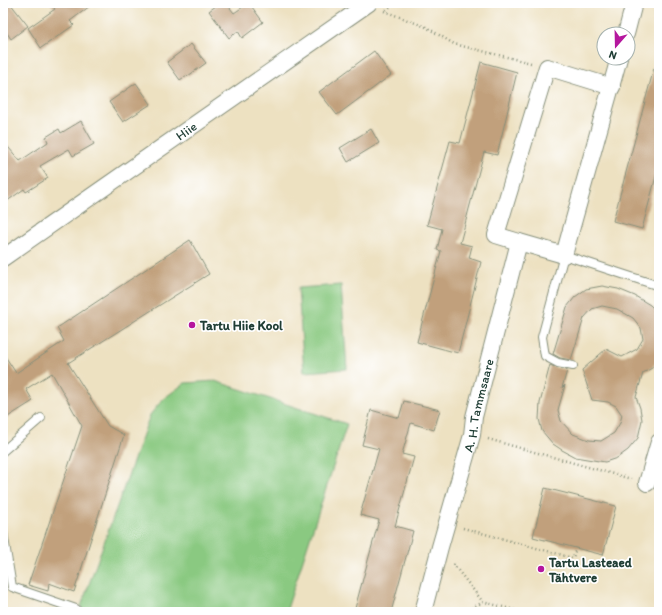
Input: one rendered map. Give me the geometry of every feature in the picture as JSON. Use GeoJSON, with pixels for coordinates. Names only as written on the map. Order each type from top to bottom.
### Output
{"type":"FeatureCollection","features":[{"type":"Feature","properties":{"kind":"street"},"geometry":{"type":"LineString","coordinates":[[628,26],[634,3]]}},
{"type":"Feature","properties":{"kind":"street","name":"Hiie"},"geometry":{"type":"LineString","coordinates":[[3,258],[368,4]]}},
{"type":"Feature","properties":{"kind":"street"},"geometry":{"type":"LineString","coordinates":[[612,87],[547,67],[496,235],[564,255],[612,87],[618,66]]}},
{"type":"Feature","properties":{"kind":"street","name":"A. H. Tammsaare"},"geometry":{"type":"LineString","coordinates":[[423,612],[472,435],[474,417],[519,242]]}},
{"type":"Feature","properties":{"kind":"street"},"geometry":{"type":"LineString","coordinates":[[647,483],[659,442]]}},
{"type":"Feature","properties":{"kind":"lane"},"geometry":{"type":"LineString","coordinates":[[573,366],[558,363],[545,356],[542,337],[564,255],[659,286]]}},
{"type":"Feature","properties":{"kind":"lane"},"geometry":{"type":"LineString","coordinates":[[3,451],[41,418]]}},
{"type":"Feature","properties":{"kind":"lane"},"geometry":{"type":"LineString","coordinates":[[3,532],[12,587],[76,609]]}},
{"type":"Feature","properties":{"kind":"path"},"geometry":{"type":"LineString","coordinates":[[368,4],[426,27],[454,44],[547,67]]}},
{"type":"Feature","properties":{"kind":"path"},"geometry":{"type":"LineString","coordinates":[[472,435],[647,483]]}},
{"type":"Feature","properties":{"kind":"path"},"geometry":{"type":"LineString","coordinates":[[447,524],[573,558],[576,548]]}},
{"type":"Feature","properties":{"kind":"path"},"geometry":{"type":"LineString","coordinates":[[440,547],[482,602],[523,612]]}},
{"type":"Feature","properties":{"kind":"path"},"geometry":{"type":"LineString","coordinates":[[465,612],[482,602]]}},
{"type":"Feature","properties":{"kind":"green space"},"geometry":{"type":"Polygon","coordinates":[[[341,285],[347,369],[304,372],[298,288],[341,285]]]}},
{"type":"Feature","properties":{"kind":"green space"},"geometry":{"type":"Polygon","coordinates":[[[215,381],[347,424],[286,612],[79,612],[150,415],[163,399],[185,383],[215,381]]]}},
{"type":"Feature","properties":{"kind":"building"},"geometry":{"type":"Polygon","coordinates":[[[3,3],[10,3],[28,26],[11,39],[3,27],[3,3]]]}},
{"type":"Feature","properties":{"kind":"building"},"geometry":{"type":"Polygon","coordinates":[[[50,3],[94,3],[70,21],[74,25],[41,48],[28,28],[55,9],[50,3]]]}},
{"type":"Feature","properties":{"kind":"building"},"geometry":{"type":"Polygon","coordinates":[[[220,3],[226,3],[234,13],[249,3],[263,22],[242,38],[238,31],[229,38],[209,11],[220,3]]]}},
{"type":"Feature","properties":{"kind":"building"},"geometry":{"type":"Polygon","coordinates":[[[191,44],[206,63],[180,80],[167,62],[191,44]]]}},
{"type":"Feature","properties":{"kind":"building"},"geometry":{"type":"Polygon","coordinates":[[[374,51],[391,75],[337,115],[319,92],[374,51]]]}},
{"type":"Feature","properties":{"kind":"building"},"geometry":{"type":"Polygon","coordinates":[[[481,62],[517,72],[497,155],[484,152],[460,243],[472,246],[469,258],[481,262],[458,353],[417,342],[441,251],[437,250],[442,229],[427,225],[450,141],[460,143],[481,62]]]}},
{"type":"Feature","properties":{"kind":"building"},"geometry":{"type":"Polygon","coordinates":[[[654,68],[659,69],[659,165],[642,229],[613,221],[654,68]]]}},
{"type":"Feature","properties":{"kind":"building"},"geometry":{"type":"Polygon","coordinates":[[[136,83],[151,104],[123,122],[109,102],[136,83]]]}},
{"type":"Feature","properties":{"kind":"building"},"geometry":{"type":"Polygon","coordinates":[[[81,121],[94,144],[73,156],[69,149],[40,166],[48,178],[26,192],[24,189],[3,204],[3,141],[20,161],[48,142],[46,137],[59,129],[61,133],[81,121]]]}},
{"type":"Feature","properties":{"kind":"building"},"geometry":{"type":"Polygon","coordinates":[[[371,129],[379,143],[348,162],[340,148],[371,129]]]}},
{"type":"Feature","properties":{"kind":"building","name":"Tartu Hiie Kool"},"geometry":{"type":"Polygon","coordinates":[[[190,240],[209,274],[68,363],[108,426],[124,435],[74,592],[49,583],[48,591],[28,585],[82,426],[52,373],[26,389],[33,401],[3,420],[3,353],[16,373],[64,341],[57,328],[190,240]]]}},
{"type":"Feature","properties":{"kind":"building"},"geometry":{"type":"Polygon","coordinates":[[[602,286],[618,289],[635,296],[650,305],[659,314],[659,358],[652,368],[643,373],[636,397],[642,420],[638,438],[628,450],[617,458],[605,462],[575,457],[562,450],[553,444],[542,431],[539,419],[540,403],[550,365],[567,370],[562,388],[565,385],[558,410],[561,421],[573,434],[589,440],[601,441],[614,433],[620,423],[622,415],[616,406],[608,402],[592,400],[582,370],[606,349],[622,357],[637,349],[643,339],[641,328],[633,318],[617,309],[602,306],[592,309],[584,318],[571,360],[560,358],[553,354],[567,307],[575,297],[586,289],[602,286]]]}},
{"type":"Feature","properties":{"kind":"building"},"geometry":{"type":"Polygon","coordinates":[[[404,401],[440,410],[434,430],[411,423],[402,454],[414,457],[395,526],[413,531],[391,612],[354,612],[379,520],[360,515],[379,449],[362,445],[371,410],[399,418],[404,401]]]}},
{"type":"Feature","properties":{"kind":"building"},"geometry":{"type":"Polygon","coordinates":[[[545,488],[616,506],[603,555],[533,537],[545,488]]]}},
{"type":"Feature","properties":{"kind":"place","name":"Tartu Hiie Kool"},"geometry":{"type":"Point","coordinates":[192,325]}},
{"type":"Feature","properties":{"kind":"place","name":"Tartu Lasteaed Tähtvere"},"geometry":{"type":"Point","coordinates":[541,569]}}]}
